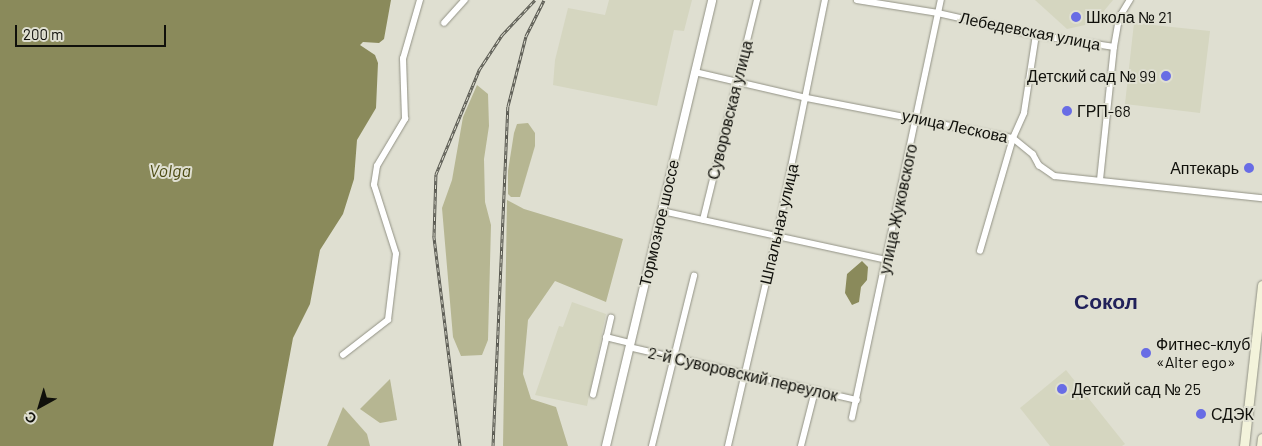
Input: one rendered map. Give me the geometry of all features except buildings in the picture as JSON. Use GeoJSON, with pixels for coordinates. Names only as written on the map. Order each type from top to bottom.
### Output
{"type":"FeatureCollection","features":[{"type":"Feature","properties":{"kind":"main road"},"geometry":{"type":"LineString","coordinates":[[1244,446],[1262,285]]}},
{"type":"Feature","properties":{"kind":"main road"},"geometry":{"type":"LineString","coordinates":[[1261,446],[1262,438]]}},
{"type":"Feature","properties":{"kind":"street"},"geometry":{"type":"LineString","coordinates":[[343,356],[388,320],[396,254],[374,185],[377,166],[404,119],[403,59],[420,0]]}},
{"type":"Feature","properties":{"kind":"street"},"geometry":{"type":"LineString","coordinates":[[444,23],[465,0]]}},
{"type":"Feature","properties":{"kind":"street","name":"Тормозное шоссе"},"geometry":{"type":"LineString","coordinates":[[606,446],[712,0]]}},
{"type":"Feature","properties":{"kind":"street","name":"Суворовская улица"},"geometry":{"type":"LineString","coordinates":[[703,220],[757,0]]}},
{"type":"Feature","properties":{"kind":"street","name":"Шпальная улица"},"geometry":{"type":"LineString","coordinates":[[728,446],[778,236],[825,0]]}},
{"type":"Feature","properties":{"kind":"street","name":"Лебедевская улица"},"geometry":{"type":"LineString","coordinates":[[857,0],[938,13],[1036,35],[1114,47]]}},
{"type":"Feature","properties":{"kind":"street","name":"улица Жуковского"},"geometry":{"type":"LineString","coordinates":[[852,418],[918,118],[941,0]]}},
{"type":"Feature","properties":{"kind":"street"},"geometry":{"type":"LineString","coordinates":[[1100,180],[1114,47],[1119,18],[1130,0]]}},
{"type":"Feature","properties":{"kind":"street"},"geometry":{"type":"LineString","coordinates":[[980,251],[1013,138],[1024,113],[1036,35]]}},
{"type":"Feature","properties":{"kind":"street","name":"улица Лескова"},"geometry":{"type":"LineString","coordinates":[[695,72],[737,80],[807,98],[918,118],[1013,138],[1033,154],[1039,166],[1055,176],[1262,198]]}},
{"type":"Feature","properties":{"kind":"street"},"geometry":{"type":"LineString","coordinates":[[662,211],[887,260]]}},
{"type":"Feature","properties":{"kind":"street"},"geometry":{"type":"LineString","coordinates":[[652,446],[694,276]]}},
{"type":"Feature","properties":{"kind":"street"},"geometry":{"type":"LineString","coordinates":[[593,395],[611,318]]}},
{"type":"Feature","properties":{"kind":"street","name":"2-й Суворовский переулок"},"geometry":{"type":"LineString","coordinates":[[606,337],[674,357],[856,400]]}},
{"type":"Feature","properties":{"kind":"street"},"geometry":{"type":"LineString","coordinates":[[802,446],[815,391]]}},
{"type":"Feature","properties":{"kind":"shaded area"},"geometry":{"type":"Polygon","coordinates":[[[609,0],[692,0],[684,31],[674,30],[657,106],[553,85],[555,60],[568,8],[605,15],[609,0]]]}},
{"type":"Feature","properties":{"kind":"shaded area","name":"Школа № 21"},"geometry":{"type":"Polygon","coordinates":[[[1035,0],[1113,0],[1094,23],[1067,29],[1035,0]]]}},
{"type":"Feature","properties":{"kind":"shaded area","name":"Детский сад № 99"},"geometry":{"type":"Polygon","coordinates":[[[1134,23],[1210,31],[1200,113],[1125,104],[1134,23]]]}},
{"type":"Feature","properties":{"kind":"shaded area"},"geometry":{"type":"Polygon","coordinates":[[[477,85],[488,94],[489,126],[484,159],[485,202],[491,225],[488,340],[482,355],[461,356],[453,337],[442,208],[452,180],[463,117],[477,85]]]}},
{"type":"Feature","properties":{"kind":"shaded area"},"geometry":{"type":"Polygon","coordinates":[[[528,123],[535,133],[535,146],[520,197],[511,197],[508,194],[508,171],[514,133],[517,124],[528,123]]]}},
{"type":"Feature","properties":{"kind":"shaded area"},"geometry":{"type":"Polygon","coordinates":[[[507,200],[524,209],[623,239],[606,302],[555,281],[528,320],[523,374],[531,399],[556,407],[568,446],[503,446],[507,200]]]}},
{"type":"Feature","properties":{"kind":"shaded area"},"geometry":{"type":"Polygon","coordinates":[[[572,302],[606,314],[587,406],[535,395],[559,326],[563,327],[572,302]]]}},
{"type":"Feature","properties":{"kind":"shaded area","name":"Детский сад № 25"},"geometry":{"type":"Polygon","coordinates":[[[1066,370],[1125,444],[1122,446],[1050,446],[1020,408],[1066,370]]]}},
{"type":"Feature","properties":{"kind":"shaded area"},"geometry":{"type":"Polygon","coordinates":[[[390,379],[397,420],[380,423],[360,409],[390,379]]]}},
{"type":"Feature","properties":{"kind":"shaded area"},"geometry":{"type":"Polygon","coordinates":[[[343,407],[367,434],[370,446],[327,446],[343,407]]]}},
{"type":"Feature","properties":{"kind":"water","name":"Volga"},"geometry":{"type":"Polygon","coordinates":[[[0,0],[391,0],[384,39],[379,43],[363,42],[360,45],[375,55],[378,63],[376,108],[357,140],[354,179],[343,214],[320,250],[310,304],[293,338],[273,446],[0,446],[0,0]]]}},
{"type":"Feature","properties":{"kind":"water"},"geometry":{"type":"Polygon","coordinates":[[[862,261],[868,267],[867,280],[861,287],[859,302],[852,305],[845,293],[847,274],[862,261]]]}},
{"type":"Feature","properties":{"kind":"railway"},"geometry":{"type":"LineString","coordinates":[[460,446],[434,236],[436,174],[479,70],[502,35],[535,0]]}},
{"type":"Feature","properties":{"kind":"railway"},"geometry":{"type":"LineString","coordinates":[[493,446],[508,106],[526,36],[544,0]]}},
{"type":"Feature","properties":{"kind":"place","name":"Школа № 21"},"geometry":{"type":"Point","coordinates":[1076,17]}},
{"type":"Feature","properties":{"kind":"place","name":"Детский сад № 99"},"geometry":{"type":"Point","coordinates":[1166,76]}},
{"type":"Feature","properties":{"kind":"place","name":"ГРП-68"},"geometry":{"type":"Point","coordinates":[1067,111]}},
{"type":"Feature","properties":{"kind":"place","name":"Аптекарь"},"geometry":{"type":"Point","coordinates":[1249,168]}},
{"type":"Feature","properties":{"kind":"place","name":"Фитнес-клуб «Alter ego»"},"geometry":{"type":"Point","coordinates":[1146,353]}},
{"type":"Feature","properties":{"kind":"place","name":"Детский сад № 25"},"geometry":{"type":"Point","coordinates":[1062,389]}},
{"type":"Feature","properties":{"kind":"place","name":"СДЭК"},"geometry":{"type":"Point","coordinates":[1201,414]}},
{"type":"Feature","properties":{"kind":"district","name":"Сокол"},"geometry":{"type":"Point","coordinates":[1106,301]}}]}
